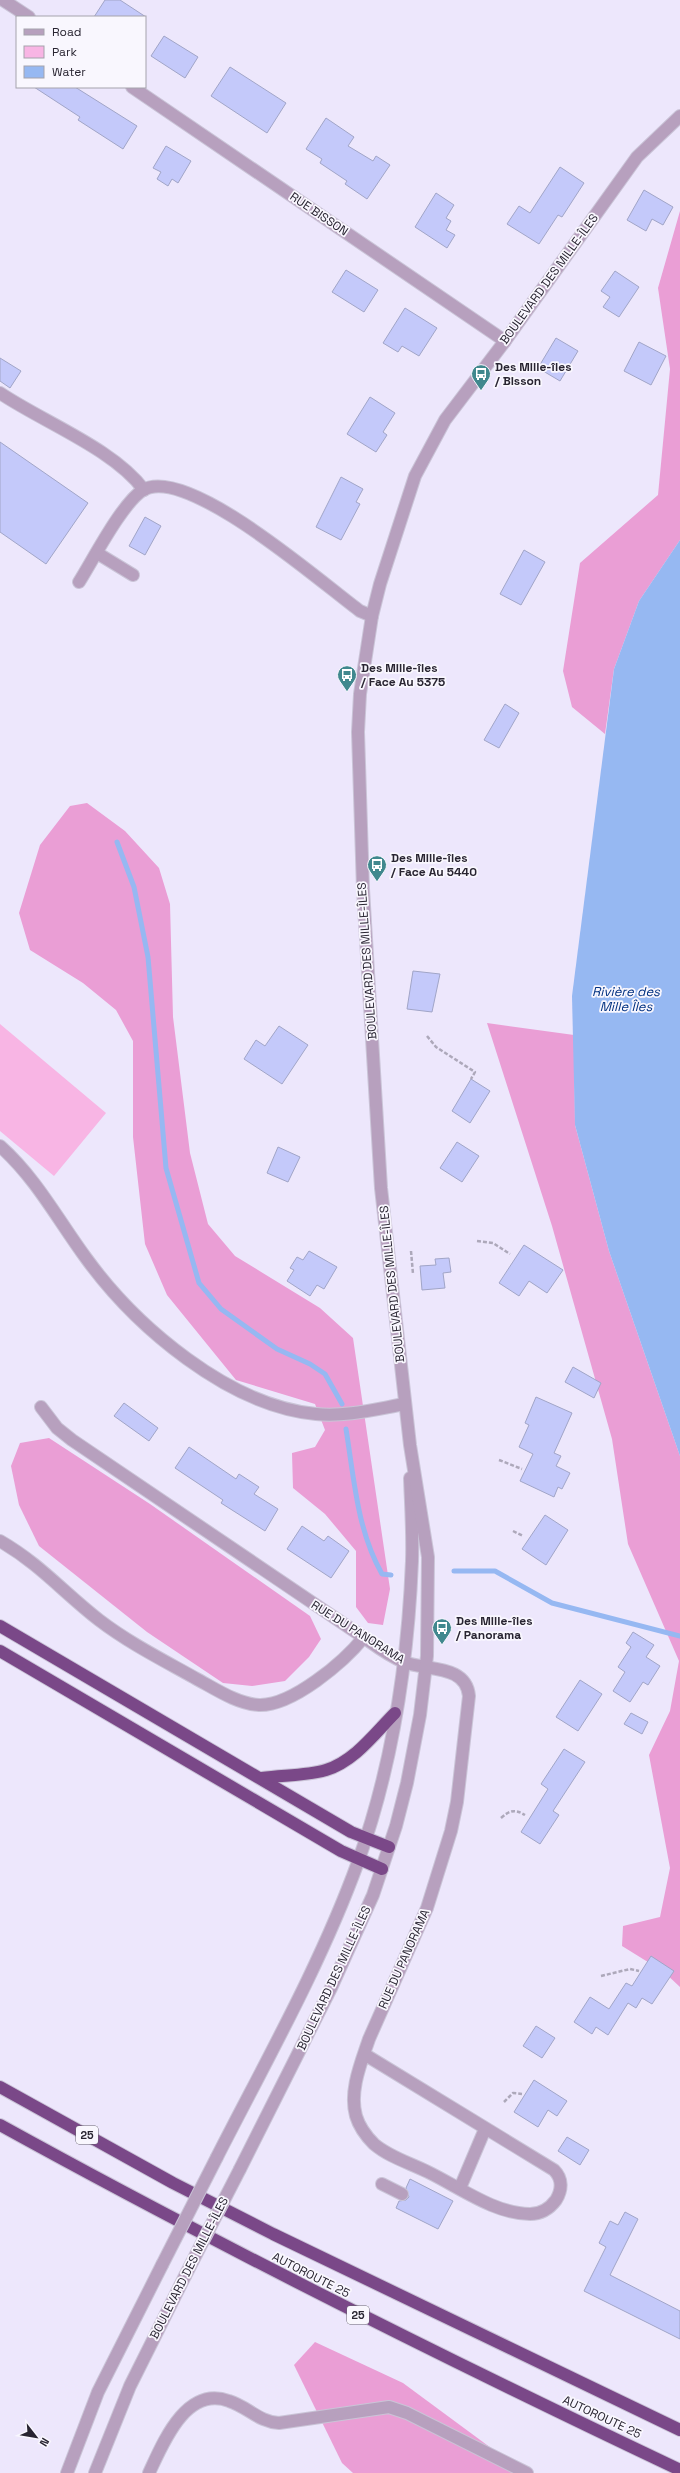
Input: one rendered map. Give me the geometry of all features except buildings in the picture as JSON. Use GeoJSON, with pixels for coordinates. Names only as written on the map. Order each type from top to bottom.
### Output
{"type":"FeatureCollection","features":[{"type":"Feature","properties":{"kind":"highway"},"geometry":{"type":"LineString","coordinates":[[0,1626],[365,1839],[389,1847]]}},
{"type":"Feature","properties":{"kind":"highway"},"geometry":{"type":"LineString","coordinates":[[0,1650],[359,1860],[382,1870]]}},
{"type":"Feature","properties":{"kind":"highway"},"geometry":{"type":"LineString","coordinates":[[262,1778],[316,1772],[340,1764],[359,1750],[395,1713]]}},
{"type":"Feature","properties":{"kind":"highway","name":"AUTOROUTE 25"},"geometry":{"type":"LineString","coordinates":[[0,2087],[173,2183],[280,2238],[680,2430]]}},
{"type":"Feature","properties":{"kind":"highway","name":"AUTOROUTE 25"},"geometry":{"type":"LineString","coordinates":[[0,2125],[191,2230],[322,2297],[680,2470]]}},
{"type":"Feature","properties":{"kind":"street"},"geometry":{"type":"LineString","coordinates":[[3,0],[27,16]]}},
{"type":"Feature","properties":{"kind":"street","name":"RUE BISSON"},"geometry":{"type":"LineString","coordinates":[[133,88],[505,341]]}},
{"type":"Feature","properties":{"kind":"street","name":"BOULEVARD DES MILLE-ÎLES"},"geometry":{"type":"LineString","coordinates":[[95,2473],[130,2386],[348,1952],[382,1870],[389,1847],[412,1762],[420,1715],[426,1668],[429,1626],[428,1557],[410,1445],[381,1188],[359,808],[359,706],[372,616],[380,584],[415,476],[445,420],[505,341],[637,157],[680,116]]}},
{"type":"Feature","properties":{"kind":"street"},"geometry":{"type":"LineString","coordinates":[[0,394],[67,431],[115,463],[135,477],[144,490]]}},
{"type":"Feature","properties":{"kind":"street"},"geometry":{"type":"LineString","coordinates":[[79,582],[129,503],[144,490],[154,486],[176,489],[218,508],[293,558],[360,611],[372,616]]}},
{"type":"Feature","properties":{"kind":"street"},"geometry":{"type":"LineString","coordinates":[[97,553],[133,575]]}},
{"type":"Feature","properties":{"kind":"street"},"geometry":{"type":"LineString","coordinates":[[0,1146],[33,1182],[87,1260],[115,1293],[165,1340],[222,1381],[256,1399],[274,1406],[315,1414],[352,1414],[405,1404]]}},
{"type":"Feature","properties":{"kind":"street","name":"RUE DU PANORAMA"},"geometry":{"type":"LineString","coordinates":[[41,1407],[57,1428],[72,1440],[364,1637],[403,1662],[454,1674],[466,1684],[468,1690],[457,1802],[451,1831],[427,1908],[377,2018],[364,2054],[356,2084],[356,2116],[368,2137],[383,2150],[460,2188],[507,2210],[532,2214],[547,2210],[559,2193],[560,2179],[554,2170],[485,2130],[364,2054]]}},
{"type":"Feature","properties":{"kind":"street","name":"BOULEVARD DES MILLE-ÎLES"},"geometry":{"type":"LineString","coordinates":[[67,2473],[98,2392],[326,1940],[359,1860],[395,1713],[403,1662],[412,1559],[410,1445]]}},
{"type":"Feature","properties":{"kind":"street"},"geometry":{"type":"LineString","coordinates":[[0,1541],[40,1567],[99,1620],[116,1632],[217,1690],[253,1704],[268,1704],[284,1700],[304,1688],[347,1656],[364,1637]]}},
{"type":"Feature","properties":{"kind":"street"},"geometry":{"type":"LineString","coordinates":[[460,2188],[485,2130]]}},
{"type":"Feature","properties":{"kind":"street"},"geometry":{"type":"LineString","coordinates":[[382,2184],[402,2194]]}},
{"type":"Feature","properties":{"kind":"street"},"geometry":{"type":"LineString","coordinates":[[149,2473],[179,2418],[198,2401],[219,2398],[243,2407],[262,2420],[279,2423],[389,2407],[407,2413],[527,2473]]}},
{"type":"Feature","properties":{"kind":"path"},"geometry":{"type":"LineString","coordinates":[[427,1036],[436,1047],[475,1072],[471,1079]]}},
{"type":"Feature","properties":{"kind":"path"},"geometry":{"type":"LineString","coordinates":[[477,1241],[493,1242],[510,1254]]}},
{"type":"Feature","properties":{"kind":"path"},"geometry":{"type":"LineString","coordinates":[[411,1251],[413,1274]]}},
{"type":"Feature","properties":{"kind":"path"},"geometry":{"type":"LineString","coordinates":[[499,1460],[522,1469]]}},
{"type":"Feature","properties":{"kind":"path"},"geometry":{"type":"LineString","coordinates":[[513,1530],[523,1536]]}},
{"type":"Feature","properties":{"kind":"path"},"geometry":{"type":"LineString","coordinates":[[501,1818],[513,1810],[526,1815]]}},
{"type":"Feature","properties":{"kind":"path"},"geometry":{"type":"LineString","coordinates":[[601,1976],[630,1969],[639,1971]]}},
{"type":"Feature","properties":{"kind":"path"},"geometry":{"type":"LineString","coordinates":[[504,2102],[513,2093],[522,2094]]}},
{"type":"Feature","properties":{"kind":"green space"},"geometry":{"type":"Polygon","coordinates":[[[0,1024],[106,1113],[54,1176],[0,1131],[0,1024]]]}},
{"type":"Feature","properties":{"kind":"shaded area"},"geometry":{"type":"Polygon","coordinates":[[[680,211],[680,540],[639,601],[614,669],[605,734],[572,707],[563,671],[580,563],[658,495],[670,369],[658,288],[680,211]]]}},
{"type":"Feature","properties":{"kind":"shaded area"},"geometry":{"type":"Polygon","coordinates":[[[87,803],[125,831],[159,868],[170,904],[173,1017],[190,1153],[208,1224],[235,1256],[320,1308],[353,1338],[390,1589],[383,1625],[368,1623],[356,1607],[356,1551],[325,1514],[293,1488],[292,1453],[315,1447],[325,1430],[315,1404],[236,1380],[167,1295],[145,1244],[133,1137],[133,1041],[116,1010],[83,983],[30,950],[19,913],[40,845],[70,806],[87,803]]]}},
{"type":"Feature","properties":{"kind":"shaded area"},"geometry":{"type":"Polygon","coordinates":[[[487,1023],[574,1035],[575,1125],[609,1251],[680,1456],[680,1987],[664,1972],[622,1946],[623,1926],[660,1917],[670,1868],[649,1755],[670,1711],[679,1661],[628,1544],[612,1439],[552,1226],[487,1023]]]}},
{"type":"Feature","properties":{"kind":"shaded area"},"geometry":{"type":"Polygon","coordinates":[[[49,1438],[150,1504],[310,1616],[321,1639],[309,1657],[285,1681],[252,1686],[223,1683],[147,1632],[39,1546],[19,1505],[11,1466],[20,1443],[49,1438]]]}},
{"type":"Feature","properties":{"kind":"shaded area"},"geometry":{"type":"Polygon","coordinates":[[[315,2342],[403,2383],[525,2473],[353,2473],[342,2463],[294,2365],[315,2342]]]}},
{"type":"Feature","properties":{"kind":"water","name":"Rivière des Mille Îles"},"geometry":{"type":"Polygon","coordinates":[[[680,540],[680,1456],[609,1251],[575,1125],[572,996],[614,669],[639,601],[680,540]]]}},
{"type":"Feature","properties":{"kind":"waterway"},"geometry":{"type":"LineString","coordinates":[[117,842],[134,887],[148,957],[166,1168],[199,1283],[221,1309],[277,1349],[310,1364],[325,1374],[342,1404]]}},
{"type":"Feature","properties":{"kind":"waterway"},"geometry":{"type":"LineString","coordinates":[[346,1429],[354,1485],[367,1540],[382,1574],[391,1575]]}},
{"type":"Feature","properties":{"kind":"waterway"},"geometry":{"type":"LineString","coordinates":[[454,1571],[495,1571],[552,1603],[680,1636]]}},
{"type":"Feature","properties":{"kind":"place","name":"Des Mille-îles / Bisson"},"geometry":{"type":"Point","coordinates":[481,391]}},
{"type":"Feature","properties":{"kind":"place","name":"Des Mille-îles / Face Au 5375"},"geometry":{"type":"Point","coordinates":[347,692]}},
{"type":"Feature","properties":{"kind":"place","name":"Des Mille-îles / Face Au 5440"},"geometry":{"type":"Point","coordinates":[377,882]}},
{"type":"Feature","properties":{"kind":"place","name":"Des Mille-îles / Panorama"},"geometry":{"type":"Point","coordinates":[442,1645]}}]}
